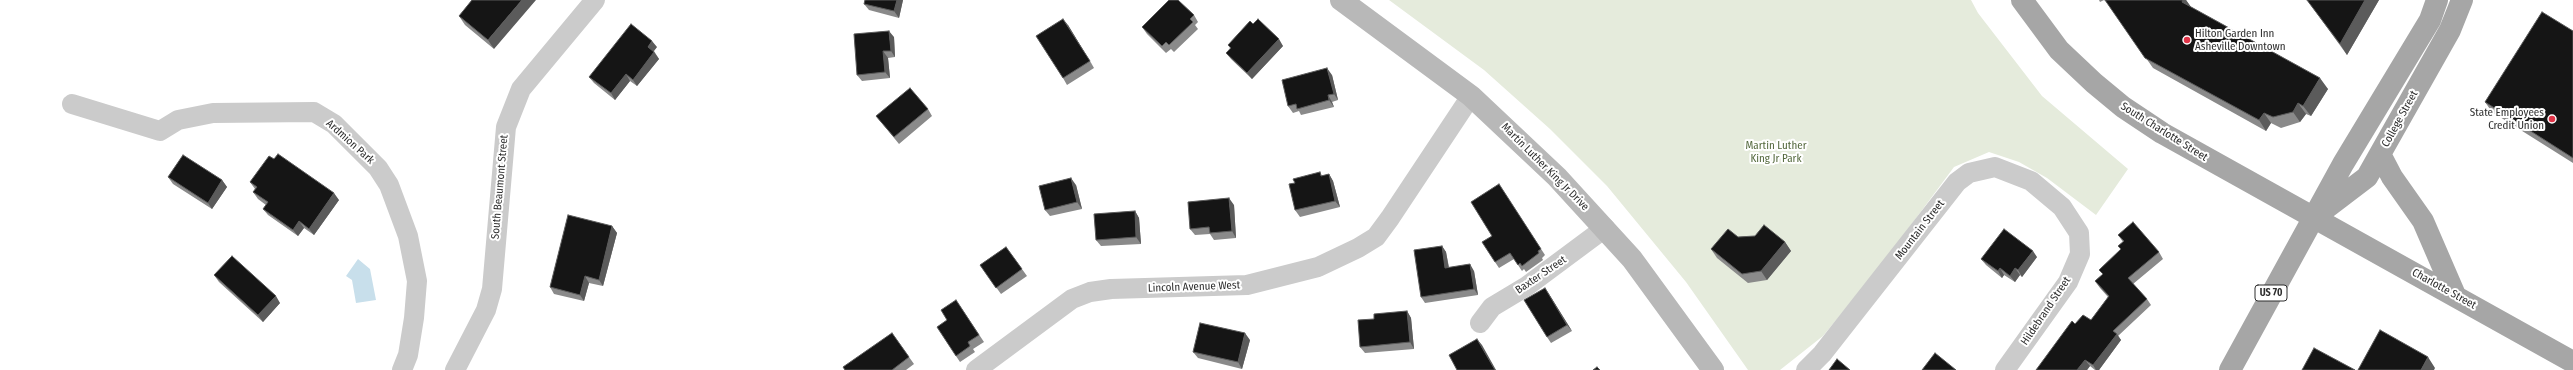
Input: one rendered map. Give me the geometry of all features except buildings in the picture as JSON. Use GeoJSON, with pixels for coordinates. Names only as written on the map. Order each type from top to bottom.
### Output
{"type":"FeatureCollection","features":[{"type":"Feature","properties":{"kind":"main road","name":"Martin Luther King Jr Drive"},"geometry":{"type":"LineString","coordinates":[[1341,0],[1471,96],[1557,177],[1632,259],[1714,370]]}},
{"type":"Feature","properties":{"kind":"main road","name":"South Charlotte Street"},"geometry":{"type":"LineString","coordinates":[[2022,0],[2059,50],[2123,107],[2162,133],[2314,218]]}},
{"type":"Feature","properties":{"kind":"main road","name":"College Street"},"geometry":{"type":"LineString","coordinates":[[2230,370],[2314,218],[2430,20],[2437,0]]}},
{"type":"Feature","properties":{"kind":"main road","name":"College Street"},"geometry":{"type":"LineString","coordinates":[[2314,218],[2367,177],[2450,30],[2462,0]]}},
{"type":"Feature","properties":{"kind":"main road"},"geometry":{"type":"LineString","coordinates":[[2380,154],[2392,177],[2423,220],[2455,295]]}},
{"type":"Feature","properties":{"kind":"main road","name":"Charlotte Street"},"geometry":{"type":"LineString","coordinates":[[2314,218],[2455,295],[2573,362]]}},
{"type":"Feature","properties":{"kind":"street","name":"South Beaumont Street"},"geometry":{"type":"LineString","coordinates":[[455,370],[486,310],[492,288],[506,127],[521,89],[594,0]]}},
{"type":"Feature","properties":{"kind":"street","name":"Lincoln Avenue West"},"geometry":{"type":"LineString","coordinates":[[976,370],[1072,299],[1090,292],[1110,289],[1221,287],[1247,285],[1318,267],[1358,248],[1376,237],[1471,96]]}},
{"type":"Feature","properties":{"kind":"street","name":"Ardmion Park"},"geometry":{"type":"LineString","coordinates":[[72,104],[160,131],[178,120],[213,113],[314,112],[334,124],[378,168],[389,185],[408,236],[416,281],[414,318],[408,355],[402,370]]}},
{"type":"Feature","properties":{"kind":"street","name":"Mountain Street"},"geometry":{"type":"LineString","coordinates":[[1806,370],[1822,354],[1957,182],[1969,173],[1995,167],[2031,181],[2062,207]]}},
{"type":"Feature","properties":{"kind":"street","name":"Hildebrand Street"},"geometry":{"type":"LineString","coordinates":[[2005,370],[2068,282],[2080,254],[2079,233],[2062,207]]}},
{"type":"Feature","properties":{"kind":"street","name":"Baxter Street"},"geometry":{"type":"LineString","coordinates":[[1480,323],[1492,307],[1527,286],[1605,228]]}},
{"type":"Feature","properties":{"kind":"green space","name":"Martin Luther King Jr Park"},"geometry":{"type":"Polygon","coordinates":[[[1389,0],[1971,0],[1978,13],[2042,96],[2128,169],[2096,215],[2047,178],[2019,162],[1989,152],[1954,167],[1882,264],[1823,336],[1780,370],[1748,370],[1686,282],[1607,186],[1550,129],[1484,70],[1389,0]]]}},
{"type":"Feature","properties":{"kind":"water"},"geometry":{"type":"Polygon","coordinates":[[[358,259],[370,269],[376,300],[356,303],[352,280],[346,276],[358,259]]]}},
{"type":"Feature","properties":{"kind":"place","name":"Hilton Garden Inn Asheville Downtown"},"geometry":{"type":"Point","coordinates":[2187,40]}},
{"type":"Feature","properties":{"kind":"place","name":"State Employees Credit Union"},"geometry":{"type":"Point","coordinates":[2552,119]}}]}
